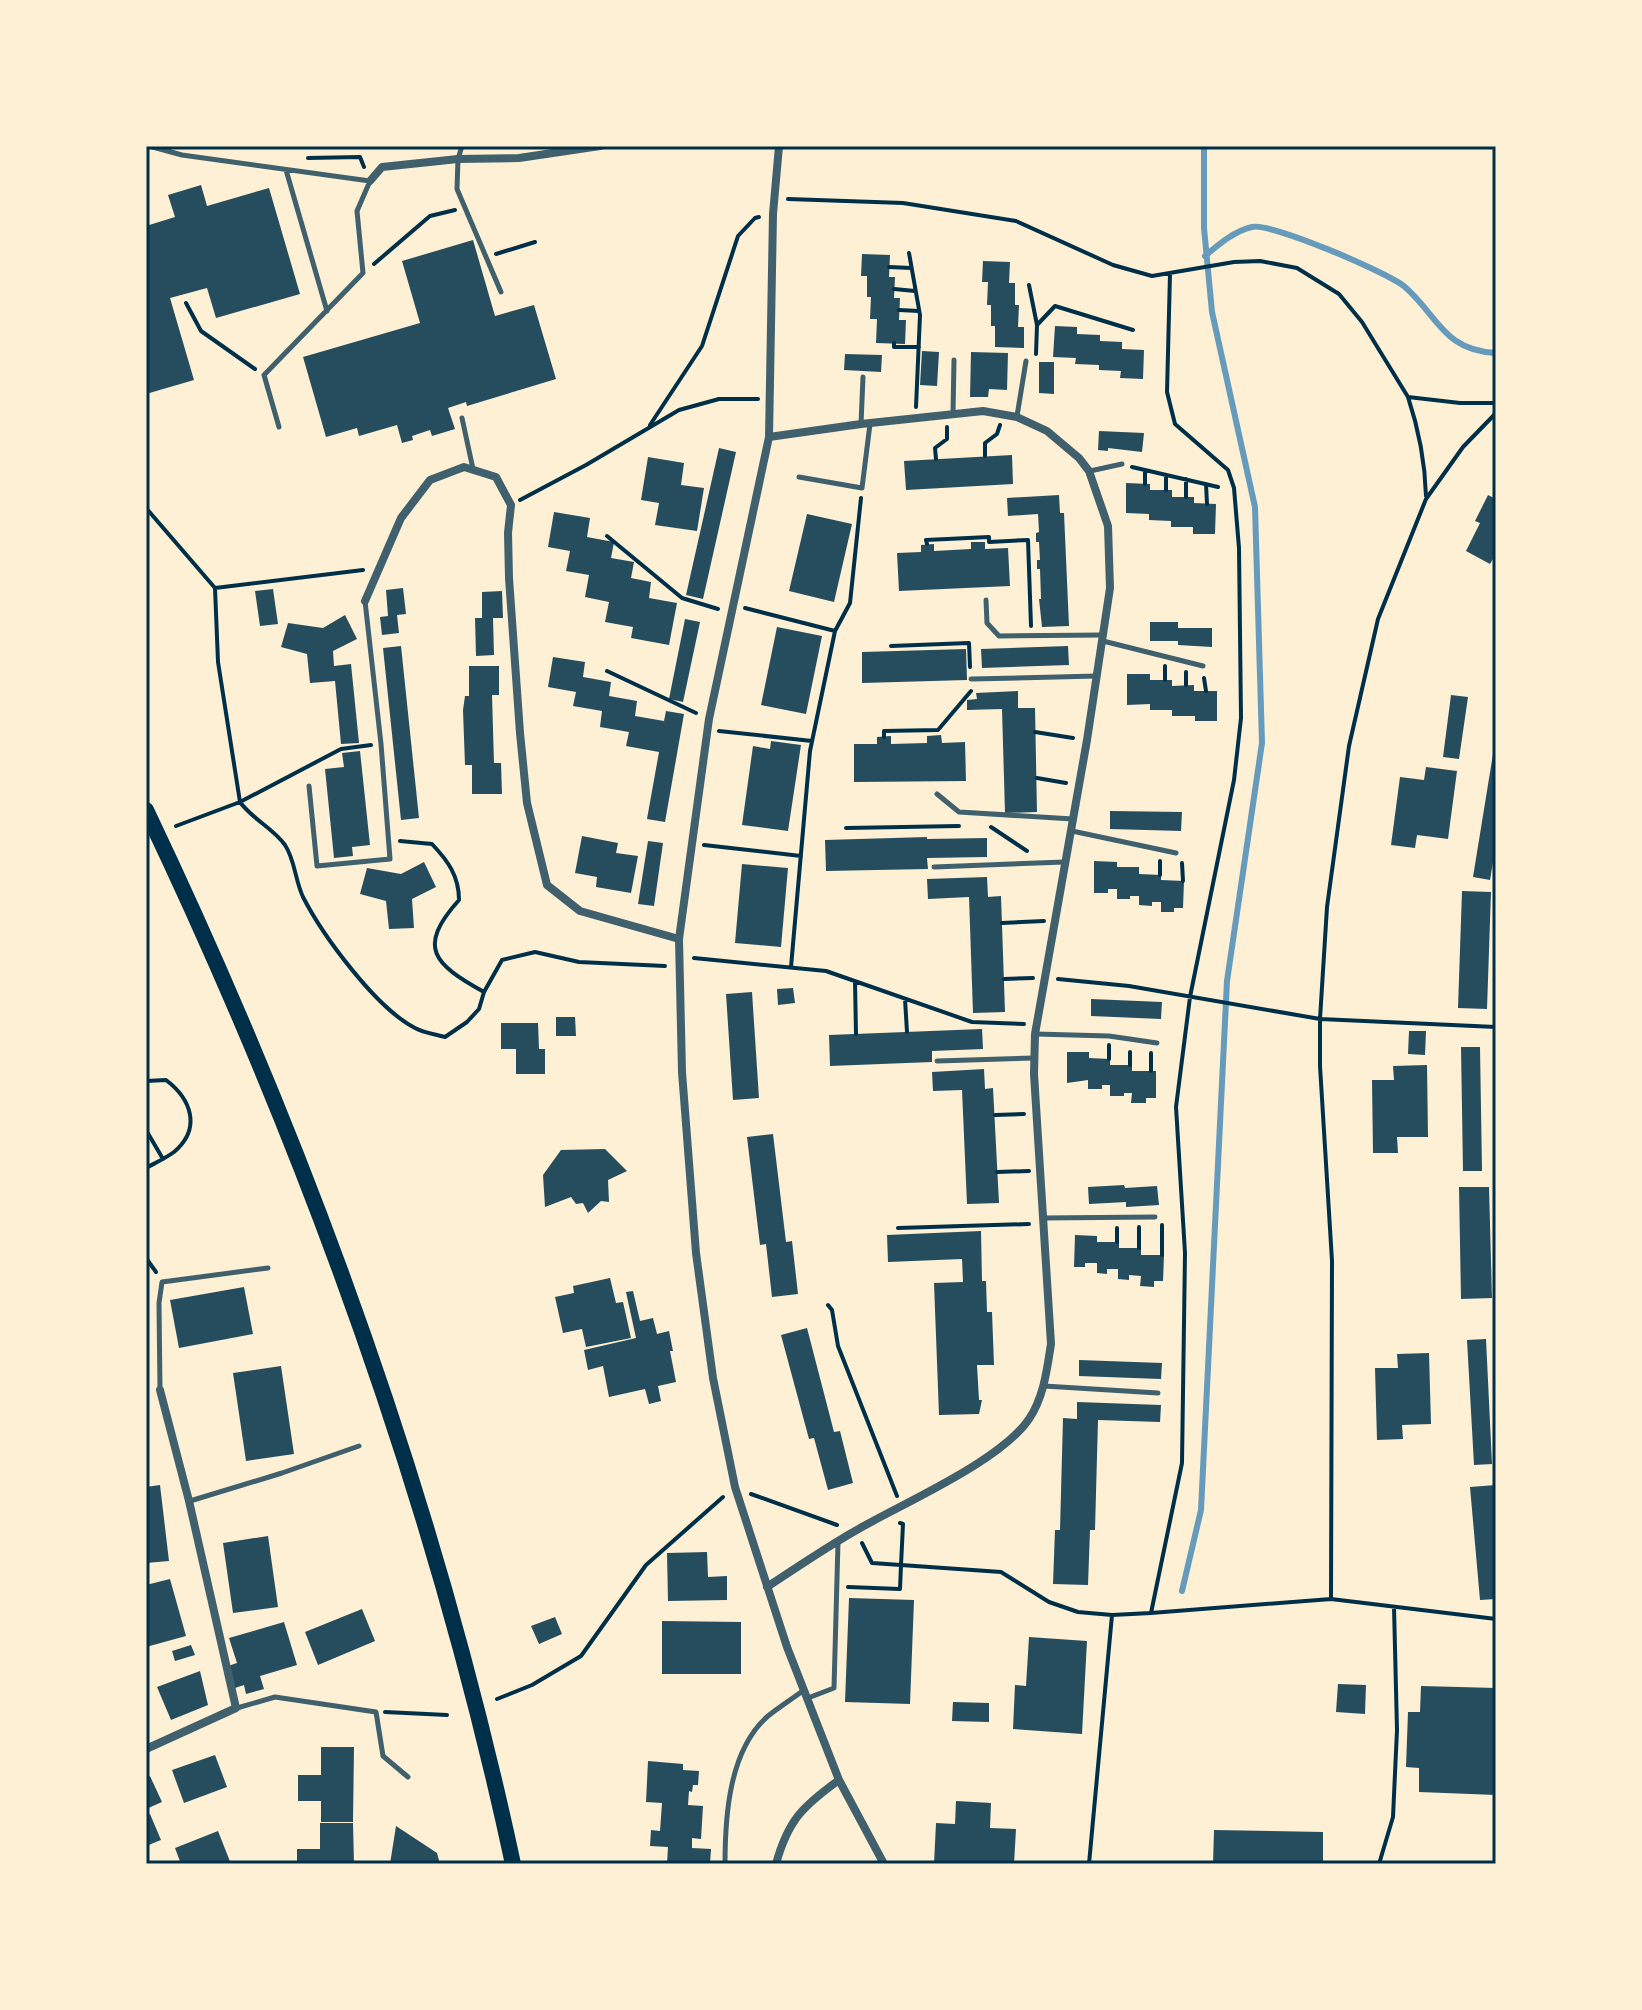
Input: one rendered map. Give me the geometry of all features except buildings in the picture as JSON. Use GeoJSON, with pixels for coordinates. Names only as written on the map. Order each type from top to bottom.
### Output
{"type":"FeatureCollection","features":[{"type":"Feature","properties":{"kind":"main road"},"geometry":{"type":"LineString","coordinates":[[146,810],[216,960],[264,1073],[344,1282],[447,1603],[513,1864]]}},
{"type":"Feature","properties":{"kind":"street"},"geometry":{"type":"LineString","coordinates":[[370,181],[382,167],[458,159],[519,158],[600,146]]}},
{"type":"Feature","properties":{"kind":"street"},"geometry":{"type":"LineString","coordinates":[[779,146],[773,214],[769,437],[709,719],[679,939],[682,1072],[696,1253],[713,1378],[735,1487],[805,1694],[839,1780],[884,1864]]}},
{"type":"Feature","properties":{"kind":"street"},"geometry":{"type":"LineString","coordinates":[[767,1587],[854,1531],[978,1463],[1010,1439],[1029,1419],[1044,1386],[1051,1344],[1036,1113],[1035,1029],[1072,831],[1110,588],[1108,526],[1089,471],[1079,458],[1047,431],[1017,417],[983,411],[769,437]]}},
{"type":"Feature","properties":{"kind":"street"},"geometry":{"type":"LineString","coordinates":[[365,601],[401,518],[430,480],[464,467],[496,477],[511,505],[509,578],[520,733],[527,803],[547,885],[580,911],[679,939]]}},
{"type":"Feature","properties":{"kind":"street"},"geometry":{"type":"LineString","coordinates":[[146,1749],[236,1708],[189,1501],[160,1390]]}},
{"type":"Feature","properties":{"kind":"street"},"geometry":{"type":"LineString","coordinates":[[776,1864],[792,1820],[839,1780]]}},
{"type":"Feature","properties":{"kind":"lane"},"geometry":{"type":"LineString","coordinates":[[149,146],[182,155],[370,181],[357,211],[363,273],[264,375],[279,427]]}},
{"type":"Feature","properties":{"kind":"lane"},"geometry":{"type":"LineString","coordinates":[[462,146],[458,159],[457,189],[501,292]]}},
{"type":"Feature","properties":{"kind":"lane"},"geometry":{"type":"LineString","coordinates":[[286,170],[327,311]]}},
{"type":"Feature","properties":{"kind":"lane"},"geometry":{"type":"LineString","coordinates":[[950,414],[954,360]]}},
{"type":"Feature","properties":{"kind":"lane"},"geometry":{"type":"LineString","coordinates":[[1017,417],[1026,361]]}},
{"type":"Feature","properties":{"kind":"lane"},"geometry":{"type":"LineString","coordinates":[[799,477],[862,488],[865,423],[863,377]]}},
{"type":"Feature","properties":{"kind":"lane"},"geometry":{"type":"LineString","coordinates":[[462,418],[474,470]]}},
{"type":"Feature","properties":{"kind":"lane"},"geometry":{"type":"LineString","coordinates":[[1089,471],[1122,464]]}},
{"type":"Feature","properties":{"kind":"lane"},"geometry":{"type":"LineString","coordinates":[[986,600],[987,623],[999,636],[1104,638],[1203,666]]}},
{"type":"Feature","properties":{"kind":"lane"},"geometry":{"type":"LineString","coordinates":[[309,786],[317,866],[390,859],[365,601]]}},
{"type":"Feature","properties":{"kind":"lane"},"geometry":{"type":"LineString","coordinates":[[971,679],[1098,676]]}},
{"type":"Feature","properties":{"kind":"lane"},"geometry":{"type":"LineString","coordinates":[[937,794],[959,812],[1074,819]]}},
{"type":"Feature","properties":{"kind":"lane"},"geometry":{"type":"LineString","coordinates":[[1072,831],[1176,853]]}},
{"type":"Feature","properties":{"kind":"lane"},"geometry":{"type":"LineString","coordinates":[[934,867],[1065,862]]}},
{"type":"Feature","properties":{"kind":"lane"},"geometry":{"type":"LineString","coordinates":[[1035,1029],[1157,1043]]}},
{"type":"Feature","properties":{"kind":"lane"},"geometry":{"type":"LineString","coordinates":[[937,1061],[1034,1058]]}},
{"type":"Feature","properties":{"kind":"lane"},"geometry":{"type":"LineString","coordinates":[[1043,1221],[1155,1217]]}},
{"type":"Feature","properties":{"kind":"lane"},"geometry":{"type":"LineString","coordinates":[[160,1390],[159,1303],[162,1282],[268,1268]]}},
{"type":"Feature","properties":{"kind":"lane"},"geometry":{"type":"LineString","coordinates":[[1044,1386],[1158,1393]]}},
{"type":"Feature","properties":{"kind":"lane"},"geometry":{"type":"LineString","coordinates":[[189,1501],[359,1446]]}},
{"type":"Feature","properties":{"kind":"lane"},"geometry":{"type":"LineString","coordinates":[[725,1864],[725,1823],[733,1777],[752,1735],[766,1717],[805,1694],[834,1688],[838,1542]]}},
{"type":"Feature","properties":{"kind":"lane"},"geometry":{"type":"LineString","coordinates":[[236,1708],[275,1697],[376,1712],[383,1756],[408,1777]]}},
{"type":"Feature","properties":{"kind":"path"},"geometry":{"type":"LineString","coordinates":[[1022,146],[1062,147]]}},
{"type":"Feature","properties":{"kind":"path"},"geometry":{"type":"LineString","coordinates":[[774,199],[903,203],[1016,221],[1113,265],[1152,276],[1234,262],[1260,261],[1297,268],[1339,294],[1362,322],[1408,397],[1419,429],[1426,499]]}},
{"type":"Feature","properties":{"kind":"path"},"geometry":{"type":"LineString","coordinates":[[363,273],[430,216],[465,207]]}},
{"type":"Feature","properties":{"kind":"path"},"geometry":{"type":"LineString","coordinates":[[649,427],[702,346],[738,236],[755,218],[773,214]]}},
{"type":"Feature","properties":{"kind":"path"},"geometry":{"type":"LineString","coordinates":[[486,257],[535,242]]}},
{"type":"Feature","properties":{"kind":"path"},"geometry":{"type":"LineString","coordinates":[[909,253],[919,311],[916,417]]}},
{"type":"Feature","properties":{"kind":"path"},"geometry":{"type":"LineString","coordinates":[[889,267],[911,268]]}},
{"type":"Feature","properties":{"kind":"path"},"geometry":{"type":"LineString","coordinates":[[1151,1613],[1182,1463],[1185,1253],[1176,1107],[1190,997],[1234,780],[1241,718],[1240,579],[1234,488],[1228,470],[1175,424],[1167,392],[1170,274]]}},
{"type":"Feature","properties":{"kind":"path"},"geometry":{"type":"LineString","coordinates":[[1026,361],[1036,358],[1037,325],[1029,285]]}},
{"type":"Feature","properties":{"kind":"path"},"geometry":{"type":"LineString","coordinates":[[894,289],[915,291]]}},
{"type":"Feature","properties":{"kind":"path"},"geometry":{"type":"LineString","coordinates":[[186,303],[201,331],[264,375]]}},
{"type":"Feature","properties":{"kind":"path"},"geometry":{"type":"LineString","coordinates":[[1037,325],[1055,306],[1133,330]]}},
{"type":"Feature","properties":{"kind":"path"},"geometry":{"type":"LineString","coordinates":[[899,310],[919,311]]}},
{"type":"Feature","properties":{"kind":"path"},"geometry":{"type":"LineString","coordinates":[[894,343],[894,347],[919,347]]}},
{"type":"Feature","properties":{"kind":"path"},"geometry":{"type":"LineString","coordinates":[[1408,397],[1460,403],[1496,403]]}},
{"type":"Feature","properties":{"kind":"path"},"geometry":{"type":"LineString","coordinates":[[511,505],[679,410],[719,399],[770,400]]}},
{"type":"Feature","properties":{"kind":"path"},"geometry":{"type":"LineString","coordinates":[[1331,1599],[1332,1261],[1320,1019],[1327,907],[1349,746],[1378,619],[1426,499],[1463,447],[1496,413]]}},
{"type":"Feature","properties":{"kind":"path"},"geometry":{"type":"LineString","coordinates":[[936,459],[935,448],[947,439],[950,414]]}},
{"type":"Feature","properties":{"kind":"path"},"geometry":{"type":"LineString","coordinates":[[985,456],[985,443],[997,434],[1003,415]]}},
{"type":"Feature","properties":{"kind":"path"},"geometry":{"type":"LineString","coordinates":[[1122,464],[1218,487]]}},
{"type":"Feature","properties":{"kind":"path"},"geometry":{"type":"LineString","coordinates":[[1145,470],[1145,484]]}},
{"type":"Feature","properties":{"kind":"path"},"geometry":{"type":"LineString","coordinates":[[1166,475],[1166,490]]}},
{"type":"Feature","properties":{"kind":"path"},"geometry":{"type":"LineString","coordinates":[[1186,479],[1186,497]]}},
{"type":"Feature","properties":{"kind":"path"},"geometry":{"type":"LineString","coordinates":[[1206,484],[1207,504]]}},
{"type":"Feature","properties":{"kind":"path"},"geometry":{"type":"LineString","coordinates":[[791,967],[812,741],[835,631],[850,603],[862,488]]}},
{"type":"Feature","properties":{"kind":"path"},"geometry":{"type":"LineString","coordinates":[[146,508],[215,588],[218,662],[240,802],[249,815],[283,842],[291,856],[303,896],[352,971],[394,1014],[417,1029],[445,1037],[467,1022],[479,1009],[484,992],[502,960],[535,952],[579,962],[680,962],[826,971],[972,1022],[1035,1029]]}},
{"type":"Feature","properties":{"kind":"path"},"geometry":{"type":"LineString","coordinates":[[607,536],[682,598],[835,631]]}},
{"type":"Feature","properties":{"kind":"path"},"geometry":{"type":"LineString","coordinates":[[927,544],[926,540],[978,540],[989,537],[989,542],[1036,538]]}},
{"type":"Feature","properties":{"kind":"path"},"geometry":{"type":"LineString","coordinates":[[1028,540],[1032,635]]}},
{"type":"Feature","properties":{"kind":"path"},"geometry":{"type":"LineString","coordinates":[[1029,565],[1037,565]]}},
{"type":"Feature","properties":{"kind":"path"},"geometry":{"type":"LineString","coordinates":[[215,588],[379,569]]}},
{"type":"Feature","properties":{"kind":"path"},"geometry":{"type":"LineString","coordinates":[[1030,603],[1039,603]]}},
{"type":"Feature","properties":{"kind":"path"},"geometry":{"type":"LineString","coordinates":[[884,737],[884,731],[934,733],[971,692],[969,643],[949,647],[891,646]]}},
{"type":"Feature","properties":{"kind":"path"},"geometry":{"type":"LineString","coordinates":[[607,671],[709,719]]}},
{"type":"Feature","properties":{"kind":"path"},"geometry":{"type":"LineString","coordinates":[[708,729],[812,741]]}},
{"type":"Feature","properties":{"kind":"path"},"geometry":{"type":"LineString","coordinates":[[1035,732],[1087,740]]}},
{"type":"Feature","properties":{"kind":"path"},"geometry":{"type":"LineString","coordinates":[[176,826],[240,802],[341,749],[381,744]]}},
{"type":"Feature","properties":{"kind":"path"},"geometry":{"type":"LineString","coordinates":[[1037,778],[1079,786]]}},
{"type":"Feature","properties":{"kind":"path"},"geometry":{"type":"LineString","coordinates":[[846,828],[973,825]]}},
{"type":"Feature","properties":{"kind":"path"},"geometry":{"type":"LineString","coordinates":[[989,825],[1045,864]]}},
{"type":"Feature","properties":{"kind":"path"},"geometry":{"type":"LineString","coordinates":[[388,840],[432,844],[445,858],[459,883],[459,900],[441,921],[433,940],[436,955],[456,977],[484,992]]}},
{"type":"Feature","properties":{"kind":"path"},"geometry":{"type":"LineString","coordinates":[[692,844],[801,856]]}},
{"type":"Feature","properties":{"kind":"path"},"geometry":{"type":"LineString","coordinates":[[1002,923],[1055,920]]}},
{"type":"Feature","properties":{"kind":"path"},"geometry":{"type":"LineString","coordinates":[[1004,979],[1044,977],[1129,986],[1320,1019],[1496,1027]]}},
{"type":"Feature","properties":{"kind":"path"},"geometry":{"type":"LineString","coordinates":[[855,981],[856,1034]]}},
{"type":"Feature","properties":{"kind":"path"},"geometry":{"type":"LineString","coordinates":[[905,999],[907,1032]]}},
{"type":"Feature","properties":{"kind":"path"},"geometry":{"type":"LineString","coordinates":[[146,1081],[166,1080],[177,1088],[188,1103],[191,1121],[185,1139],[175,1151],[146,1168]]}},
{"type":"Feature","properties":{"kind":"path"},"geometry":{"type":"LineString","coordinates":[[995,1115],[1036,1113]]}},
{"type":"Feature","properties":{"kind":"path"},"geometry":{"type":"LineString","coordinates":[[146,1130],[163,1159]]}},
{"type":"Feature","properties":{"kind":"path"},"geometry":{"type":"LineString","coordinates":[[997,1172],[1039,1171]]}},
{"type":"Feature","properties":{"kind":"path"},"geometry":{"type":"LineString","coordinates":[[1139,1217],[1139,1248]]}},
{"type":"Feature","properties":{"kind":"path"},"geometry":{"type":"LineString","coordinates":[[1155,1217],[1162,1224],[1162,1255]]}},
{"type":"Feature","properties":{"kind":"path"},"geometry":{"type":"LineString","coordinates":[[898,1228],[911,1231],[961,1229],[1043,1221]]}},
{"type":"Feature","properties":{"kind":"path"},"geometry":{"type":"LineString","coordinates":[[146,1258],[162,1282]]}},
{"type":"Feature","properties":{"kind":"path"},"geometry":{"type":"LineString","coordinates":[[828,1305],[832,1310],[838,1346],[901,1506]]}},
{"type":"Feature","properties":{"kind":"path"},"geometry":{"type":"LineString","coordinates":[[497,1699],[532,1685],[581,1656],[646,1565],[735,1487],[854,1531],[872,1563],[1001,1572],[1049,1602],[1078,1612],[1112,1615],[1151,1613],[1331,1599],[1496,1619]]}},
{"type":"Feature","properties":{"kind":"path"},"geometry":{"type":"LineString","coordinates":[[848,1587],[900,1589],[903,1524],[894,1520]]}},
{"type":"Feature","properties":{"kind":"path"},"geometry":{"type":"LineString","coordinates":[[1379,1864],[1393,1817],[1397,1730],[1394,1607]]}},
{"type":"Feature","properties":{"kind":"path"},"geometry":{"type":"LineString","coordinates":[[1089,1864],[1112,1615]]}},
{"type":"Feature","properties":{"kind":"path"},"geometry":{"type":"LineString","coordinates":[[376,1712],[447,1715]]}},
{"type":"Feature","properties":{"kind":"waterway"},"geometry":{"type":"LineString","coordinates":[[1182,1591],[1201,1510],[1227,981],[1262,743],[1255,507],[1212,312],[1204,228],[1204,146]]}},
{"type":"Feature","properties":{"kind":"waterway"},"geometry":{"type":"LineString","coordinates":[[1205,256],[1245,229],[1252,227],[1281,232],[1395,280],[1453,339],[1478,351],[1496,353]]}}]}
